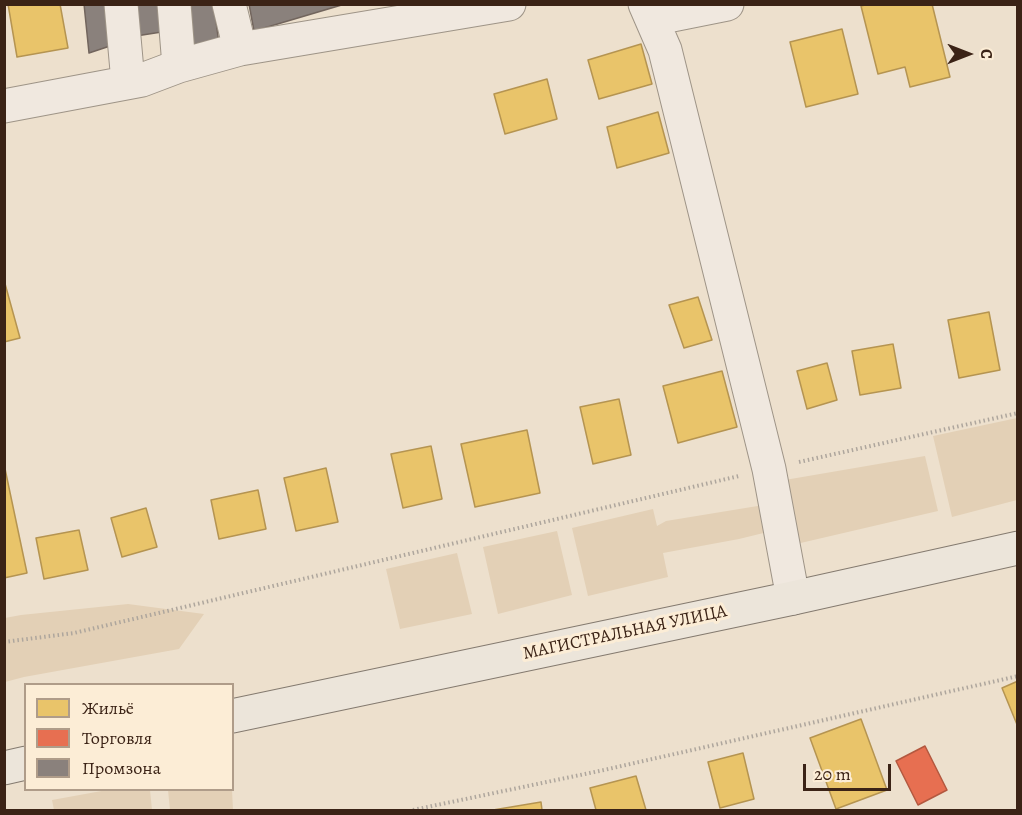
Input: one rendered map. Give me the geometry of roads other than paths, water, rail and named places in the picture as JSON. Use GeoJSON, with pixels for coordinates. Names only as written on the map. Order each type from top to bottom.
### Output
{"type":"FeatureCollection","features":[{"type":"Feature","properties":{"kind":"main road","name":"МАГИСТРАЛЬНАЯ УЛИЦА"},"geometry":{"type":"LineString","coordinates":[[234,717],[1017,548]]}},
{"type":"Feature","properties":{"kind":"main road"},"geometry":{"type":"LineString","coordinates":[[4,768],[24,763]]}},
{"type":"Feature","properties":{"kind":"street"},"geometry":{"type":"LineString","coordinates":[[121,4],[128,82]]}},
{"type":"Feature","properties":{"kind":"street"},"geometry":{"type":"LineString","coordinates":[[174,4],[179,66]]}},
{"type":"Feature","properties":{"kind":"street"},"geometry":{"type":"LineString","coordinates":[[229,4],[240,49]]}},
{"type":"Feature","properties":{"kind":"street"},"geometry":{"type":"LineString","coordinates":[[4,106],[142,80],[179,66],[240,49],[509,4]]}},
{"type":"Feature","properties":{"kind":"street"},"geometry":{"type":"LineString","coordinates":[[727,4],[648,12],[665,50],[769,469],[793,598]]}}]}
